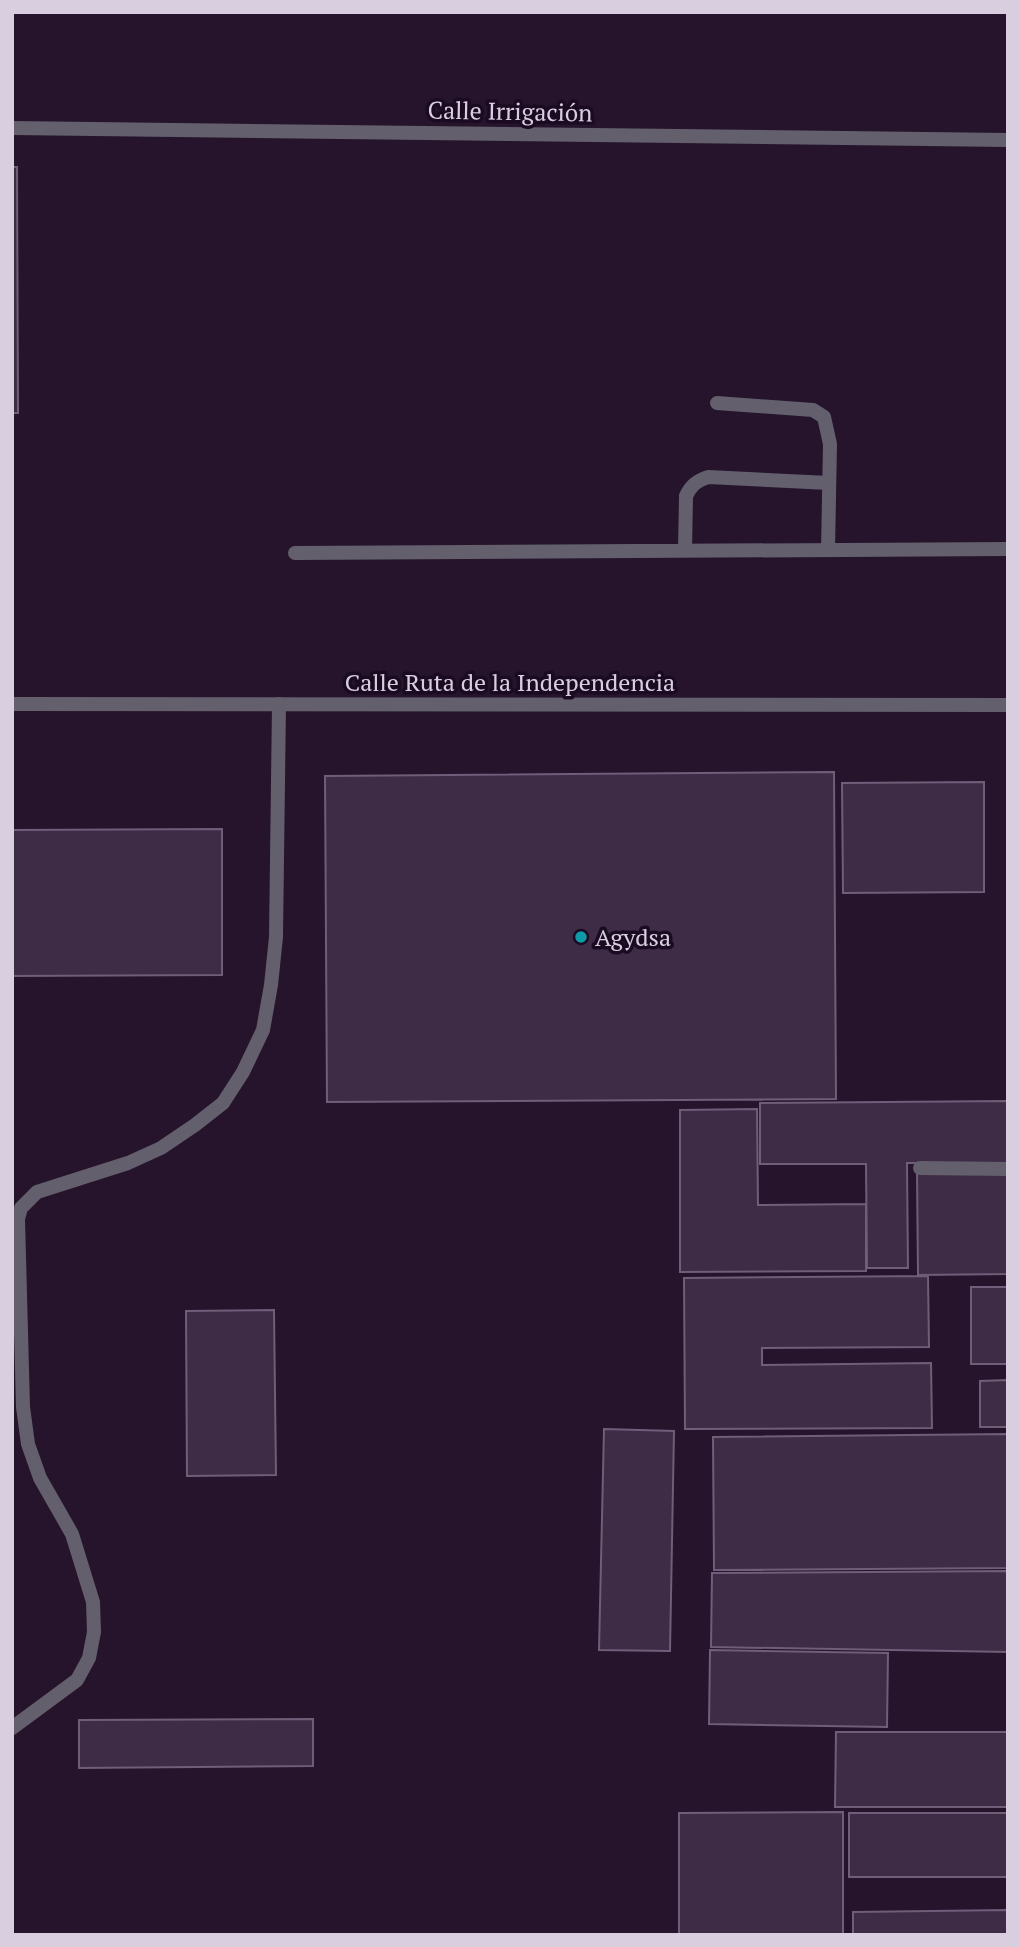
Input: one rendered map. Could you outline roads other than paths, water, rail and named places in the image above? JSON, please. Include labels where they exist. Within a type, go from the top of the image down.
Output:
[{"type":"street","name":"Calle Irrigación","points":[[12,128],[1008,140]]},
{"type":"street","points":[[717,403],[813,410],[824,417],[830,444],[828,550]]},
{"type":"street","points":[[685,550],[687,496],[698,480],[708,477],[829,483]]},
{"type":"street","points":[[295,553],[1008,549]]},
{"type":"street","name":"Calle Ruta de la Independencia","points":[[12,704],[1008,705]]},
{"type":"street","points":[[12,1728],[77,1680],[89,1658],[94,1632],[93,1602],[72,1534],[40,1478],[28,1444],[23,1407],[18,1219],[21,1209],[37,1192],[128,1163],[160,1148],[223,1103],[243,1072],[263,1030],[274,961],[279,704]]},
{"type":"street","points":[[920,1168],[1008,1168]]},
{"type":"place","name":"Agydsa","points":[[581,937]]}]
